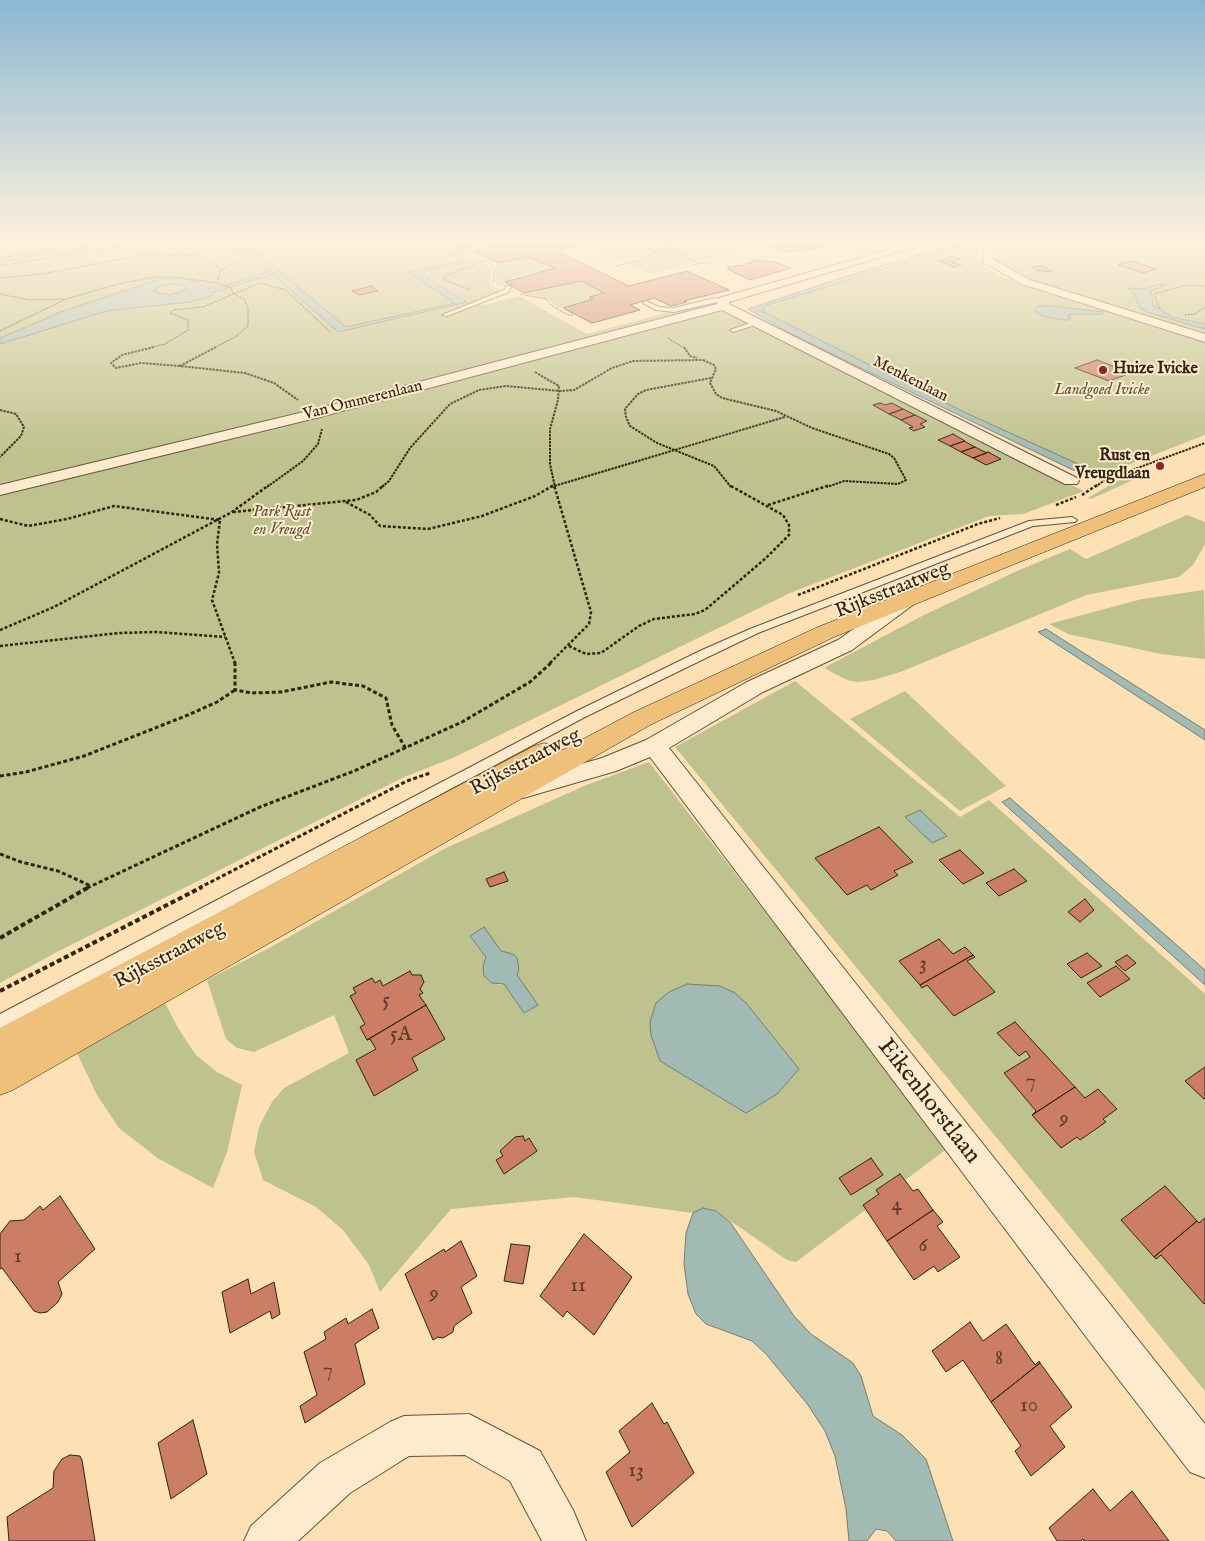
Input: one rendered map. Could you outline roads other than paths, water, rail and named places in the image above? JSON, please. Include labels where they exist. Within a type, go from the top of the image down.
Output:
[{"type":"main road","name":"Rijksstraatweg","points":[[0,1047],[615,714],[712,666],[816,621],[1205,466]]},
{"type":"main road","name":"Rijksstraatweg","points":[[0,1077],[641,720],[717,682],[826,632],[1205,480]]},
{"type":"street","name":"Van Ommerenlaan","points":[[0,490],[315,414],[506,365],[697,311]]},
{"type":"street","name":"Menkenlaan","points":[[736,311],[756,323],[1071,481]]},
{"type":"street","points":[[1118,311],[1205,338]]},
{"type":"street","name":"Rijksstraatweg","points":[[515,791],[608,765],[654,746],[755,687],[845,645],[907,600]]},
{"type":"street","name":"Eikenhorstlaan","points":[[654,746],[1103,1329],[1205,1457]]},
{"type":"street","points":[[266,1541],[335,1478],[404,1436],[468,1434],[525,1466],[558,1525],[564,1541]]},
{"type":"lane","points":[[445,315],[456,311]]},
{"type":"lane","points":[[733,330],[756,323]]},
{"type":"lane","name":"Rijksstraatweg","points":[[0,1022],[581,714],[670,670],[754,631],[1032,523],[1072,520]]},
{"type":"water","points":[[108,311],[0,344],[0,338],[61,312]]},
{"type":"water","points":[[314,311],[327,311],[346,327],[419,311],[429,311],[338,332]]},
{"type":"water","points":[[751,311],[762,311],[964,412],[1102,475],[1087,474],[1073,470],[786,331]]},
{"type":"water","points":[[1035,311],[1103,312],[1102,314],[1072,314],[1067,316],[1071,318],[1068,320],[1063,320],[1042,316]]},
{"type":"water","points":[[1145,311],[1162,311],[1172,317],[1205,324],[1205,329]]},
{"type":"water","points":[[1046,629],[1205,730],[1205,740],[1038,632]]},
{"type":"water","points":[[1010,798],[1205,970],[1205,985],[1002,802]]},
{"type":"water","points":[[920,810],[947,836],[932,843],[905,817]]},
{"type":"water","points":[[484,927],[501,951],[513,954],[517,958],[519,969],[517,975],[538,1005],[524,1013],[504,984],[492,983],[484,976],[483,966],[486,957],[470,936]]},
{"type":"water","points":[[687,984],[720,986],[735,993],[746,1003],[799,1069],[777,1094],[746,1113],[660,1061],[651,1035],[650,1022],[656,1003],[669,992]]},
{"type":"water","points":[[703,1208],[716,1211],[730,1222],[794,1316],[811,1334],[853,1363],[861,1376],[873,1416],[902,1435],[926,1459],[953,1541],[896,1541],[887,1531],[876,1529],[867,1541],[849,1541],[846,1509],[835,1456],[825,1431],[808,1405],[766,1354],[752,1341],[706,1324],[696,1314],[688,1294],[684,1264],[686,1233],[693,1213]]},
{"type":"place","name":"Huize Ivicke","points":[[1103,370]]},
{"type":"place","name":"Rust en Vreugdlaan","points":[[1160,466]]},
{"type":"park label","name":"Landgoed Ivicke","points":[[1102,391]]},
{"type":"park label","name":"Park Rust en Vreugd","points":[[282,522]]}]
